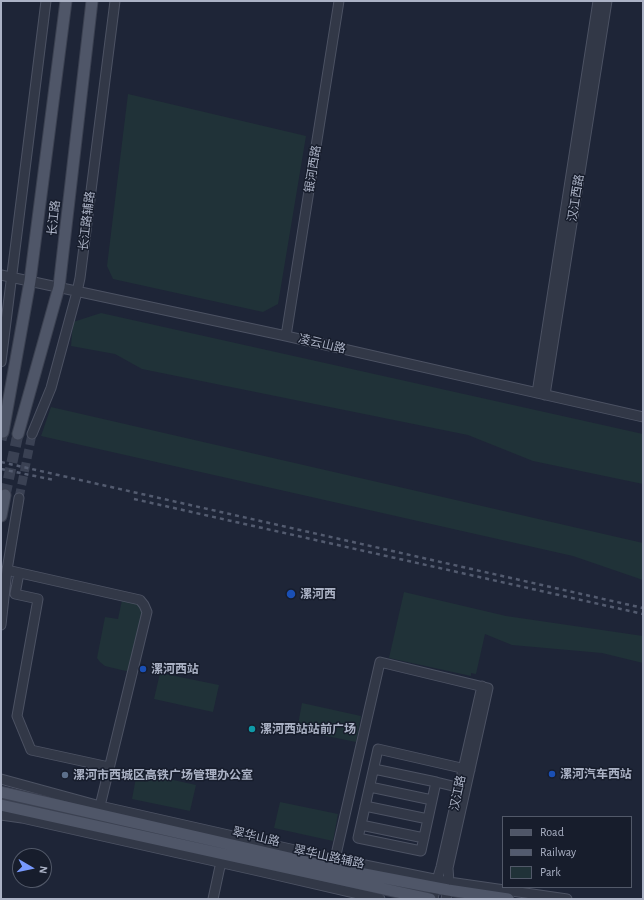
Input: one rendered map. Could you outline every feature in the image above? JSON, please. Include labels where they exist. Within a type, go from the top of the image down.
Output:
[{"type":"main road","name":"长江路","points":[[3,432],[30,281],[66,1]]},
{"type":"main road","name":"长江路","points":[[18,434],[59,288],[92,1]]},
{"type":"main road","points":[[1,516],[5,495]]},
{"type":"main road","name":"翠华山路","points":[[1,792],[333,868],[436,884],[448,891],[508,899]]},
{"type":"main road","name":"翠华山路","points":[[1,805],[222,858],[424,898]]},
{"type":"street","points":[[1,362],[46,1]]},
{"type":"street","name":"长江路辅路","points":[[32,434],[51,388],[80,278],[114,1]]},
{"type":"street","name":"银河西路","points":[[286,336],[339,1]]},
{"type":"street","name":"汉江西路","points":[[541,394],[598,1]]},
{"type":"street","name":"汉江西路","points":[[541,394],[608,1]]},
{"type":"street","name":"凌云山路","points":[[1,275],[286,336],[643,417]]},
{"type":"street","points":[[1,625],[7,570],[19,498]]},
{"type":"street","points":[[7,570],[140,600],[147,612],[100,806]]},
{"type":"street","points":[[19,573],[16,594],[38,600],[17,716],[31,750],[109,767]]},
{"type":"street","name":"汉江路","points":[[335,859],[380,662],[485,687],[462,788],[448,868],[448,891]]},
{"type":"street","points":[[436,782],[421,851],[358,838],[378,749],[466,769]]},
{"type":"street","points":[[374,768],[462,788]]},
{"type":"street","name":"翠华山路辅路","points":[[1,779],[100,806],[335,859],[436,884]]},
{"type":"street","points":[[370,787],[432,800]]},
{"type":"street","name":"汉江路","points":[[424,898],[436,884],[462,788]]},
{"type":"street","points":[[365,806],[428,819]]},
{"type":"street","points":[[1,815],[222,858],[380,899]]},
{"type":"street","points":[[361,825],[424,838]]},
{"type":"street","points":[[213,899],[222,858]]},
{"type":"street","points":[[448,891],[567,899]]},
{"type":"green space","points":[[128,94],[306,136],[278,304],[263,312],[113,279],[107,266]]},
{"type":"green space","points":[[101,313],[643,434],[643,484],[533,461],[468,435],[142,369],[115,354],[71,346],[73,322]]},
{"type":"green space","points":[[51,407],[643,543],[643,580],[573,556],[41,436]]},
{"type":"green space","points":[[404,592],[506,616],[643,636],[643,663],[602,653],[512,645],[485,634],[476,674],[471,673],[471,676],[389,658]]},
{"type":"green space","points":[[122,600],[138,603],[144,611],[130,672],[105,666],[97,658],[105,617],[118,619]]},
{"type":"green space","points":[[160,673],[219,685],[213,712],[154,699]]},
{"type":"green space","points":[[302,703],[361,716],[356,742],[297,730]]},
{"type":"green space","points":[[137,772],[196,785],[190,811],[132,799]]},
{"type":"green space","points":[[280,802],[338,814],[333,841],[274,828]]},
{"type":"tunnel","points":[[1,440],[3,432]]},
{"type":"tunnel","points":[[5,495],[18,434]]},
{"type":"tunnel","points":[[19,498],[32,434]]},
{"type":"railway","points":[[1,462],[643,608]]},
{"type":"railway","points":[[1,469],[54,480]]},
{"type":"railway","points":[[134,499],[643,614]]},
{"type":"place","name":"漯河西","points":[[291,594]]},
{"type":"place","name":"漯河西站","points":[[143,669]]},
{"type":"place","name":"漯河西站站前广场","points":[[252,729]]},
{"type":"place","name":"漯河汽车西站","points":[[552,774]]},
{"type":"place","name":"漯河市西城区高铁广场管理办公室","points":[[65,775]]}]
